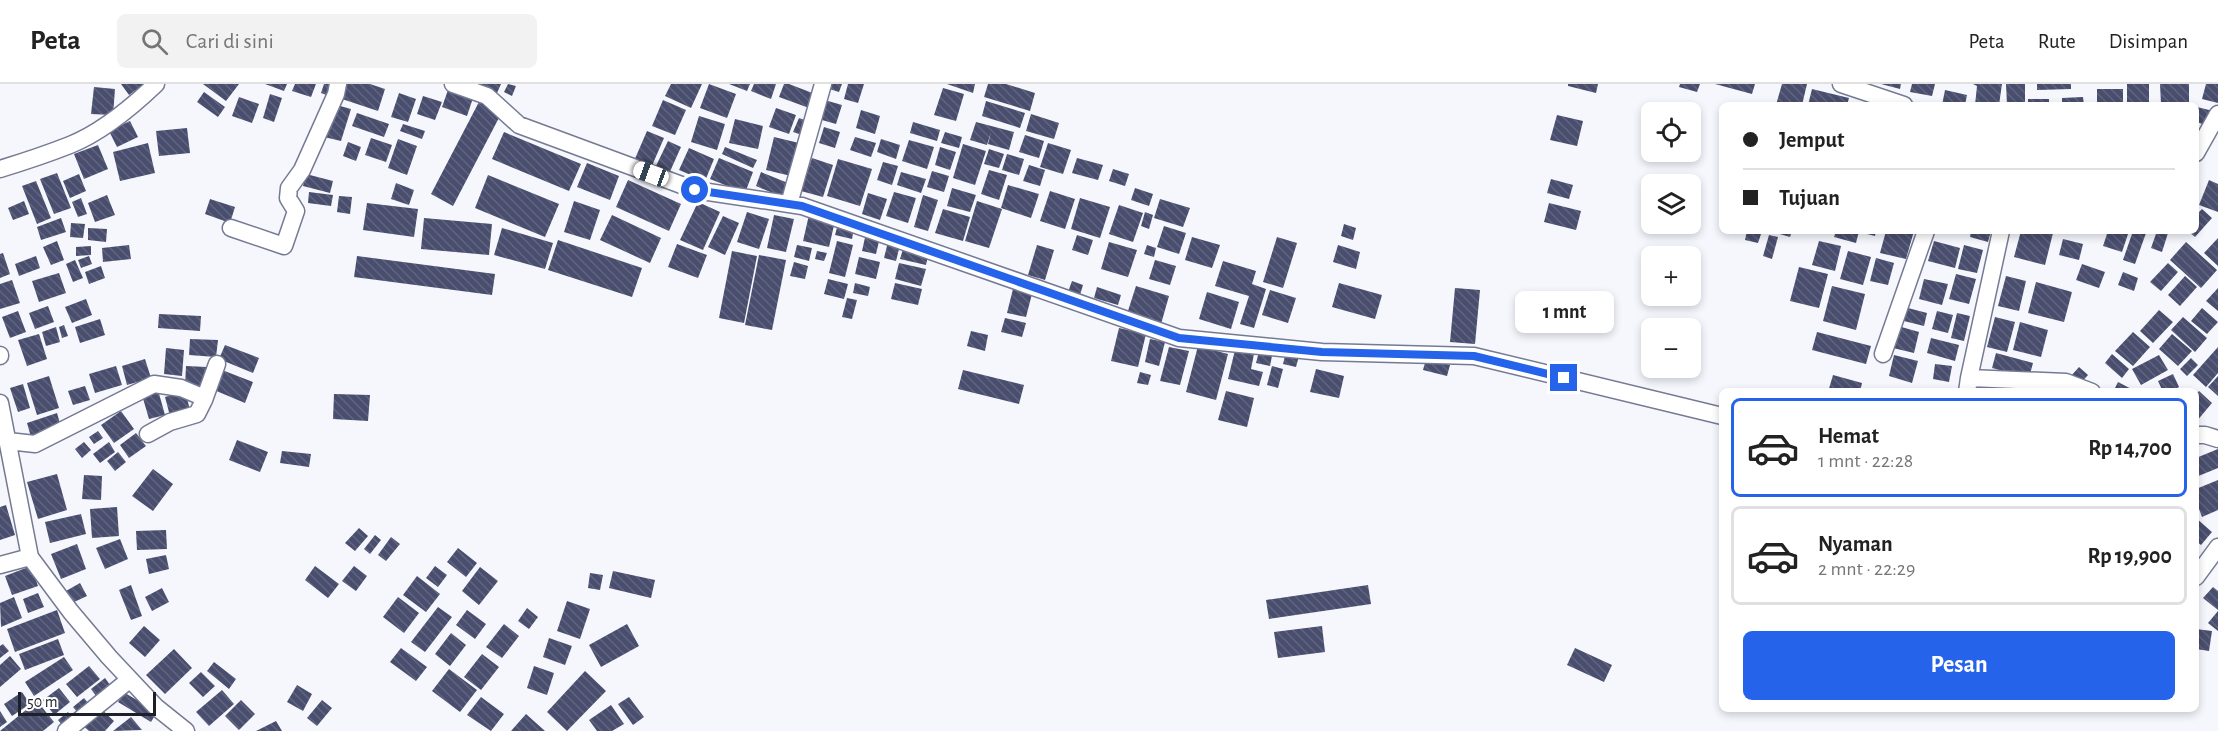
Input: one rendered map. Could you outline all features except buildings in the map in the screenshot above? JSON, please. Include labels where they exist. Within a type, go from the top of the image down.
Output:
[{"type":"street","points":[[0,169],[71,145],[138,102],[156,84]]},
{"type":"street","points":[[231,228],[284,246],[296,211],[288,198],[289,188],[302,170],[336,94],[338,84]]},
{"type":"street","points":[[453,84],[487,96],[519,125],[695,190],[802,206],[1179,338],[1322,352],[1474,356],[1719,416]]},
{"type":"street","points":[[789,204],[823,84]]},
{"type":"street","points":[[1841,84],[1895,102]]},
{"type":"street","points":[[2199,148],[2218,114]]},
{"type":"street","points":[[1883,354],[1925,234]]},
{"type":"street","points":[[2000,234],[1968,385],[2066,382],[2082,388]]},
{"type":"street","points":[[148,434],[170,422],[197,414],[217,364]]},
{"type":"street","points":[[8,441],[35,444],[154,384],[182,388],[204,400]]},
{"type":"street","points":[[0,403],[30,557],[70,612],[129,680],[156,707],[186,731]]},
{"type":"street","points":[[2199,435],[2218,439]]},
{"type":"street","points":[[2199,573],[2218,547]]},
{"type":"street","points":[[0,566],[30,557]]},
{"type":"street","points":[[66,731],[129,680]]},
{"type":"route","points":[[695,190],[802,206],[1179,338],[1322,352],[1474,356],[1564,378]]}]
